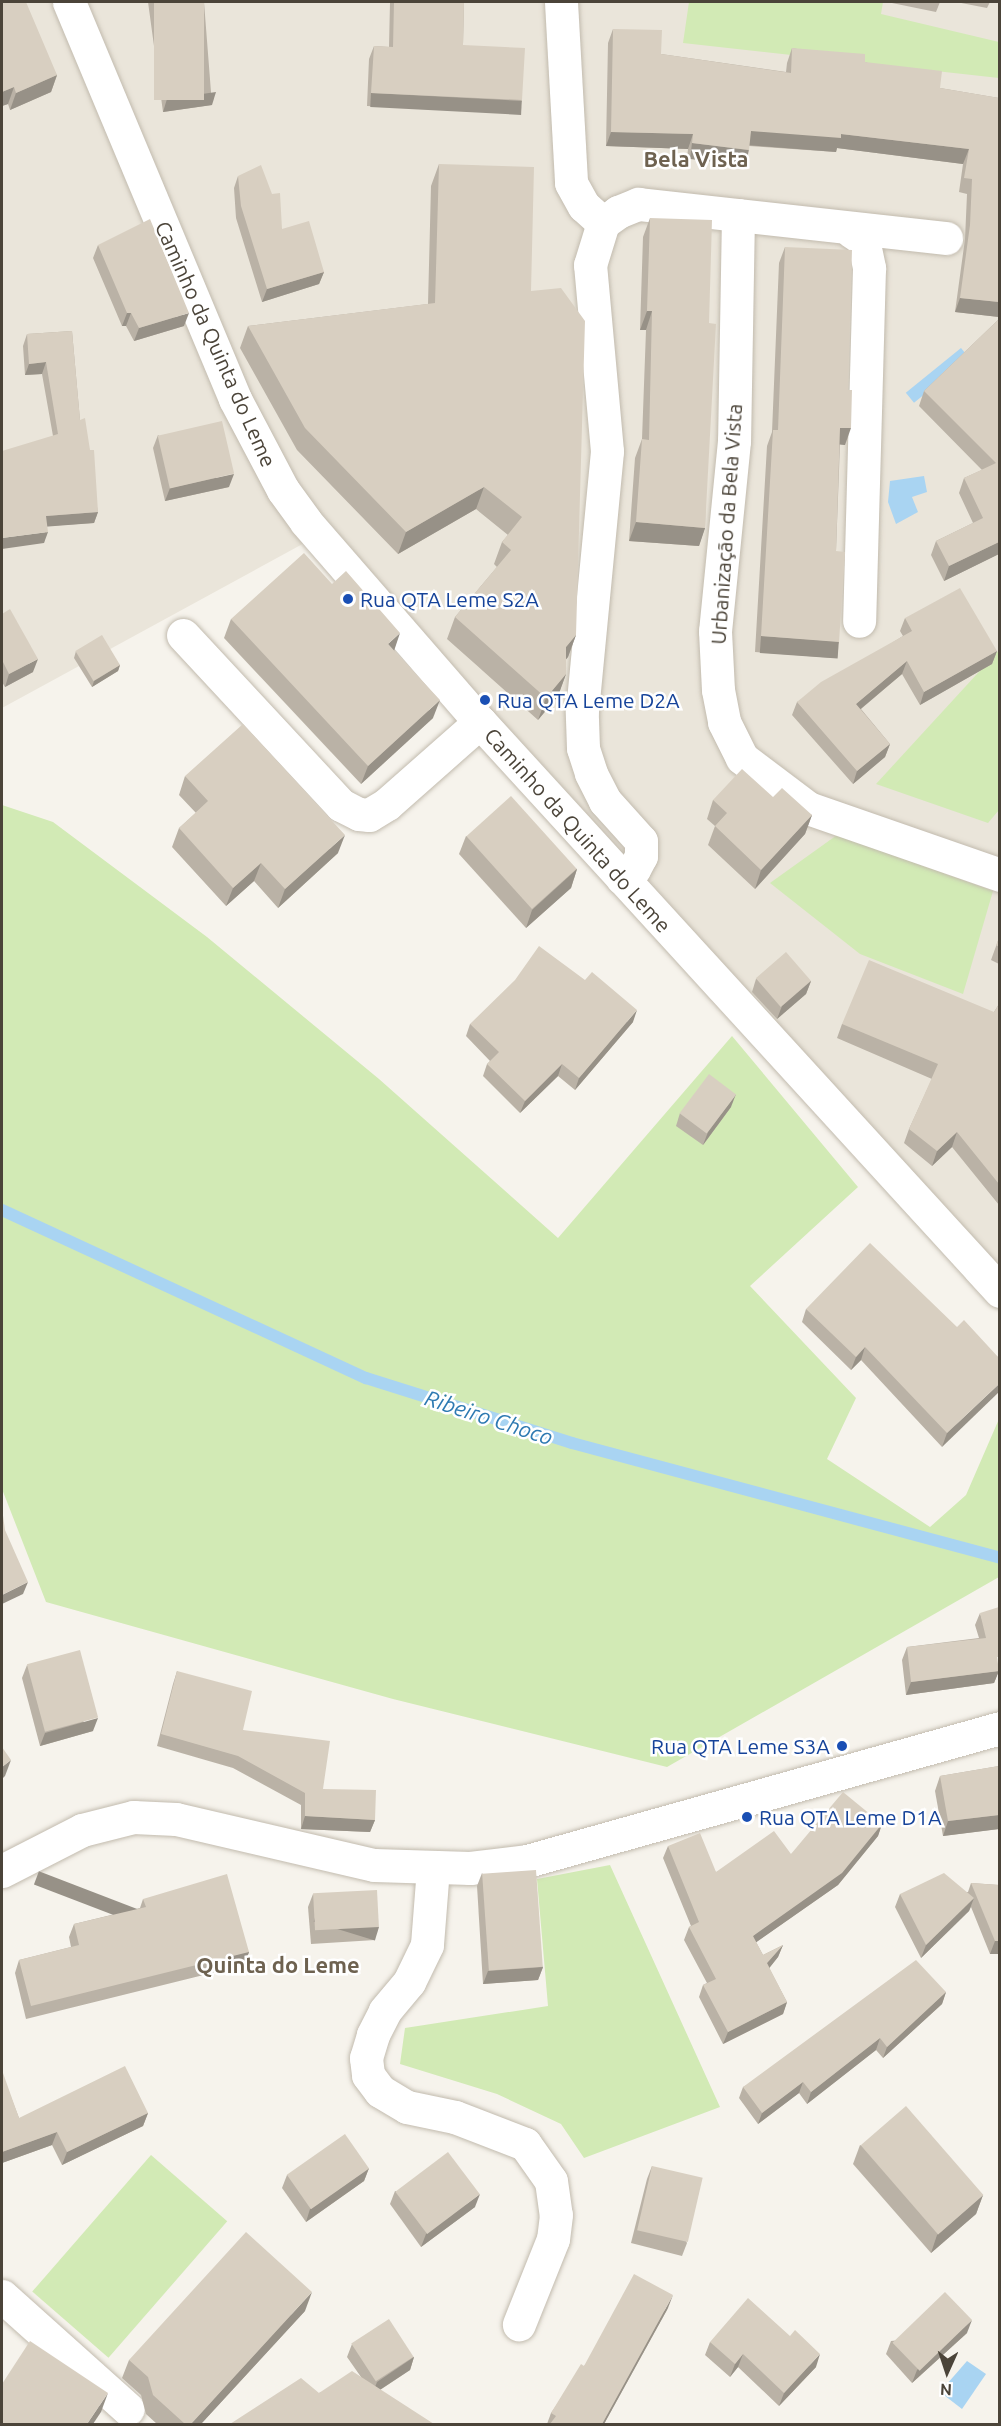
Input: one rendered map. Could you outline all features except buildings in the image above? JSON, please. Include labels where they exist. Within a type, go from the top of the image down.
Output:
[{"type":"street","name":"Caminho da Quinta do Leme","points":[[69,2],[236,399],[283,490],[306,522],[480,722],[999,1291]]},
{"type":"street","points":[[561,2],[571,183],[584,206],[603,223]]},
{"type":"street","points":[[622,878],[634,869],[641,856],[641,841],[605,801],[591,773],[583,748],[582,711],[607,452],[591,265],[603,223],[618,212],[638,204],[835,225],[851,231],[862,239],[870,268],[859,621]]},
{"type":"street","name":"Urbanização da Bela Vista","points":[[738,215],[734,441],[715,631],[724,722],[742,758],[808,808],[999,875]]},
{"type":"street","points":[[851,231],[946,238]]},
{"type":"street","points":[[183,635],[341,805],[359,814],[369,815],[387,804],[480,722]]},
{"type":"street","points":[[2,1871],[82,1830],[119,1819],[144,1817],[176,1819],[374,1865],[433,1868],[527,1861],[999,1728]]},
{"type":"street","points":[[433,1868],[427,1945],[409,1982],[385,2011],[373,2035],[366,2058],[368,2075],[380,2091],[406,2107],[455,2117],[525,2144],[552,2181],[556,2215],[553,2239],[519,2324]]},
{"type":"street","points":[[2,2296],[128,2409]]},
{"type":"shaded area","points":[[2,2],[999,2],[999,1283],[319,535],[2,708]]},
{"type":"green space","points":[[689,2],[883,2],[881,14],[999,42],[999,78],[683,43]]},
{"type":"green space","points":[[999,650],[999,810],[988,823],[876,784]]},
{"type":"green space","points":[[2,805],[53,822],[207,937],[379,1079],[558,1238],[732,1036],[858,1187],[750,1286],[856,1398],[827,1459],[930,1527],[966,1495],[999,1419],[999,1577],[667,1767],[393,1699],[46,1602],[2,1489]]},
{"type":"green space","points":[[837,835],[993,891],[963,994],[860,954],[770,883]]},
{"type":"green space","points":[[610,1865],[720,2107],[584,2158],[561,2124],[497,2094],[400,2064],[405,2028],[548,2006],[537,1879]]},
{"type":"green space","points":[[151,2155],[227,2221],[108,2358],[32,2292]]},
{"type":"water","points":[[961,348],[969,358],[914,403],[906,393]]},
{"type":"water","points":[[924,476],[927,492],[912,497],[918,512],[896,524],[888,502],[890,481]]},
{"type":"water","points":[[967,2361],[986,2374],[962,2409],[940,2392]]},
{"type":"waterway","name":"Ribeiro Choco","points":[[2,1210],[366,1378],[572,1443],[1000,1558]]},
{"type":"place","name":"Rua QTA Leme S2A","points":[[348,599]]},
{"type":"place","name":"Rua QTA Leme D2A","points":[[485,700]]},
{"type":"place","name":"Rua QTA Leme S3A","points":[[842,1746]]},
{"type":"place","name":"Rua QTA Leme D1A","points":[[747,1817]]},
{"type":"district","name":"Bela Vista","points":[[696,159]]},
{"type":"district","name":"Quinta do Leme","points":[[278,1965]]}]
